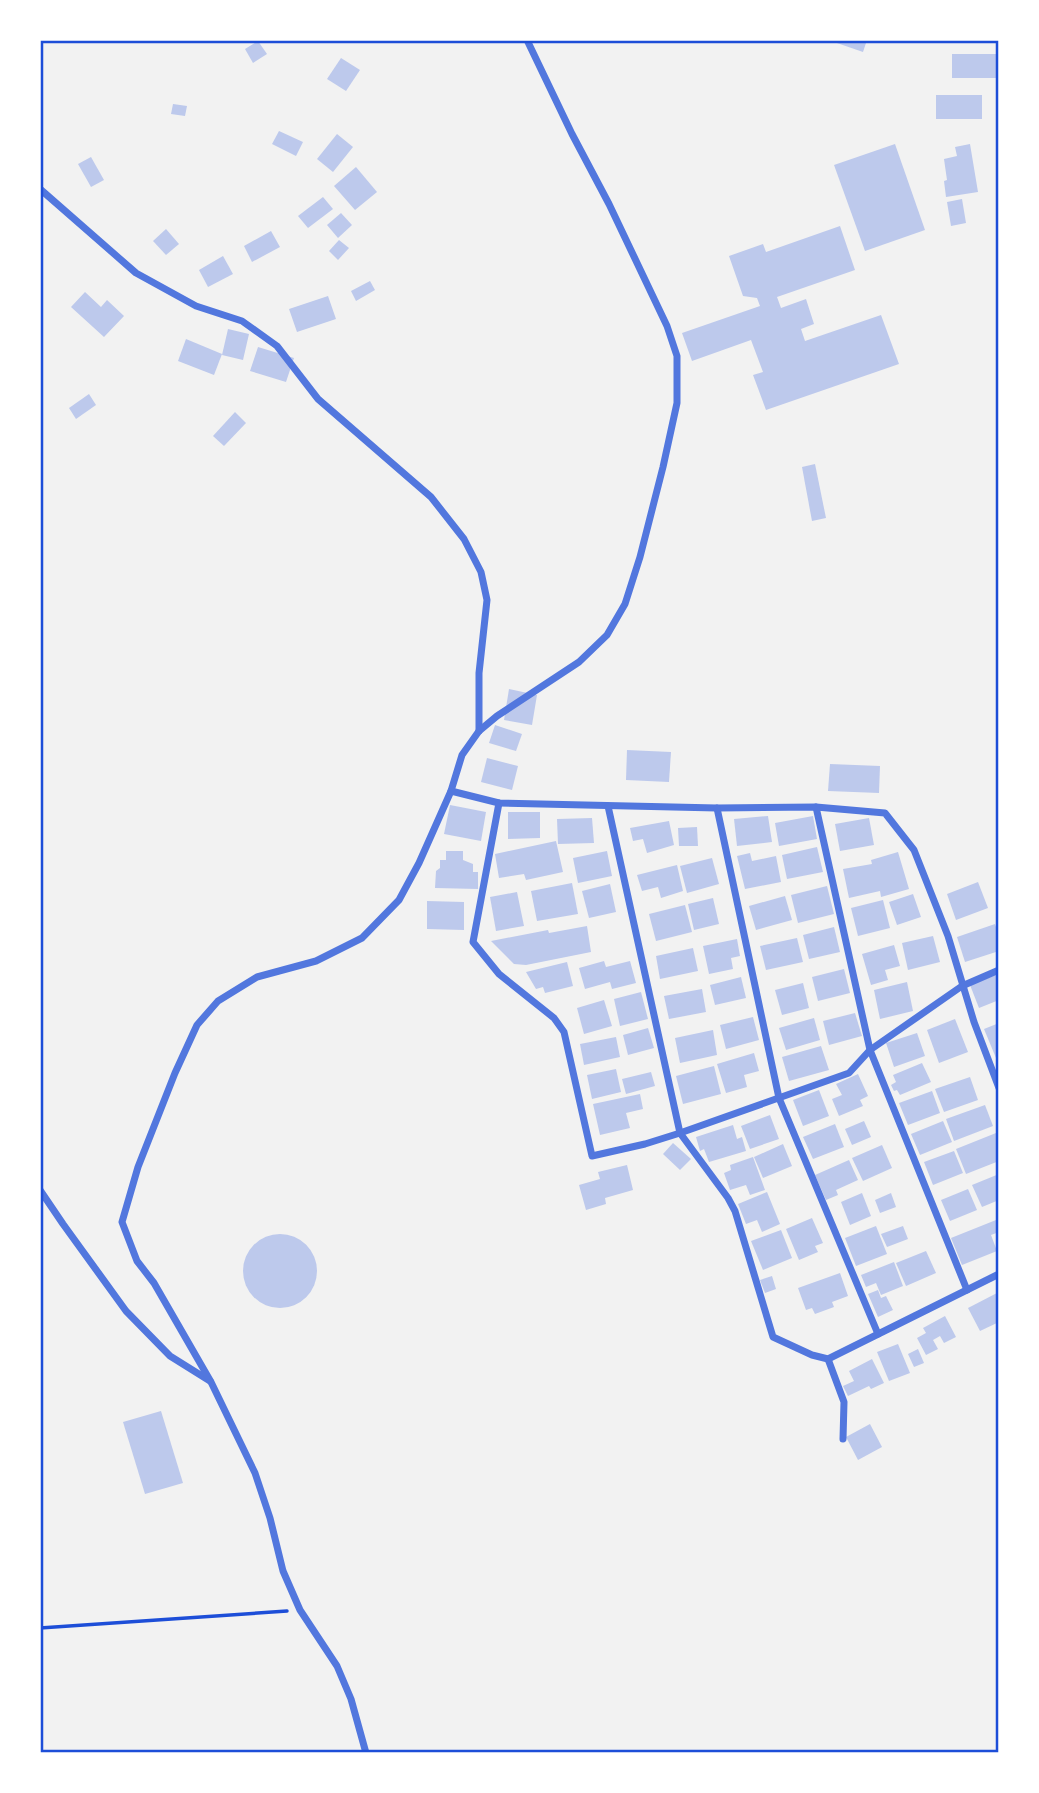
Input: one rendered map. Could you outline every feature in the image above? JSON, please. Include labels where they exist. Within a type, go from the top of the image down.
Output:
[{"type":"street","points":[[366,1753],[351,1699],[337,1666],[300,1610],[284,1571],[255,1473],[211,1382],[154,1283],[137,1261],[122,1223],[138,1167],[197,1025],[218,1001],[257,977],[317,961],[362,938],[399,900],[419,863],[451,791],[462,755],[479,731],[497,716],[579,662],[607,635],[625,604],[640,557],[677,403],[677,356],[667,326],[527,40]]},
{"type":"street","points":[[40,189],[136,273],[196,306],[242,321],[277,346],[318,400],[431,497],[464,539],[481,572],[487,600],[479,673],[479,731]]},
{"type":"street","points":[[451,791],[499,803],[717,808],[817,807],[885,814],[914,850],[948,936],[962,986],[999,1088]]},
{"type":"street","points":[[499,803],[473,942],[499,974],[554,1018],[564,1032],[592,1156],[680,1133],[849,1073],[870,1050],[962,986],[999,970]]},
{"type":"street","points":[[608,806],[680,1133],[735,1211],[773,1337],[811,1355],[828,1359],[999,1274]]},
{"type":"street","points":[[817,807],[870,1050],[967,1290]]},
{"type":"street","points":[[717,808],[779,1098],[877,1334]]},
{"type":"street","points":[[40,1190],[126,1311],[170,1356],[211,1382]]},
{"type":"street","points":[[828,1359],[844,1402],[843,1439]]},
{"type":"path","points":[[40,1628],[300,1610]]},
{"type":"building","points":[[834,40],[867,40],[863,52]]},
{"type":"building","points":[[258,41],[267,54],[253,63],[245,49]]},
{"type":"building","points":[[952,54],[999,54],[999,78],[952,78]]},
{"type":"building","points":[[341,58],[360,70],[346,91],[327,79]]},
{"type":"building","points":[[936,95],[982,95],[982,119],[936,119]]},
{"type":"building","points":[[173,104],[187,106],[185,116],[171,114]]},
{"type":"building","points":[[279,131],[303,142],[296,156],[272,144]]},
{"type":"building","points":[[337,134],[353,147],[333,172],[317,159]]},
{"type":"building","points":[[895,144],[925,230],[865,251],[834,165]]},
{"type":"building","points":[[970,144],[978,192],[946,197],[944,159],[957,156],[955,147]]},
{"type":"building","points":[[91,157],[104,180],[91,187],[78,164]]},
{"type":"building","points":[[356,167],[377,192],[355,210],[334,186]]},
{"type":"building","points":[[323,197],[333,209],[308,228],[298,216]]},
{"type":"building","points":[[962,199],[966,223],[951,226],[947,202]]},
{"type":"building","points":[[341,213],[352,225],[338,238],[327,225]]},
{"type":"building","points":[[840,226],[855,270],[777,297],[781,308],[806,299],[814,324],[801,329],[805,341],[881,315],[899,364],[766,410],[753,375],[763,372],[751,340],[692,361],[682,333],[760,306],[757,298],[743,296],[729,256],[763,244],[766,252]]},
{"type":"building","points":[[166,229],[179,244],[166,255],[153,241]]},
{"type":"building","points":[[271,231],[280,247],[252,262],[244,246]]},
{"type":"building","points":[[339,240],[349,248],[338,260],[329,251]]},
{"type":"building","points":[[223,256],[233,274],[208,287],[199,270]]},
{"type":"building","points":[[370,281],[375,290],[356,301],[351,291]]},
{"type":"building","points":[[85,292],[101,307],[107,300],[124,316],[104,337],[71,307]]},
{"type":"building","points":[[328,296],[336,319],[297,332],[289,309]]},
{"type":"building","points":[[228,329],[249,334],[243,360],[222,355]]},
{"type":"building","points":[[186,339],[222,354],[214,375],[178,361]]},
{"type":"building","points":[[258,347],[294,358],[286,382],[250,371]]},
{"type":"building","points":[[89,394],[96,405],[76,419],[69,408]]},
{"type":"building","points":[[235,412],[246,423],[224,446],[213,436]]},
{"type":"building","points":[[815,464],[826,518],[812,521],[802,467]]},
{"type":"building","points":[[509,689],[537,695],[532,725],[504,720]]},
{"type":"building","points":[[495,725],[522,734],[516,751],[489,743]]},
{"type":"building","points":[[627,750],[671,752],[669,782],[626,780]]},
{"type":"building","points":[[487,758],[518,766],[512,790],[481,782]]},
{"type":"building","points":[[830,764],[880,766],[879,793],[828,791]]},
{"type":"building","points":[[450,805],[486,812],[481,841],[444,834]]},
{"type":"building","points":[[508,812],[540,812],[540,838],[508,839]]},
{"type":"building","points":[[768,816],[772,842],[737,846],[734,819]]},
{"type":"building","points":[[813,816],[817,839],[779,846],[775,823]]},
{"type":"building","points":[[592,818],[594,843],[558,844],[557,819]]},
{"type":"building","points":[[869,818],[874,845],[840,851],[835,824]]},
{"type":"building","points":[[669,821],[674,845],[647,853],[643,839],[633,841],[630,828]]},
{"type":"building","points":[[697,827],[698,846],[679,846],[678,828]]},
{"type":"building","points":[[556,841],[563,872],[526,880],[524,874],[499,878],[495,854]]},
{"type":"building","points":[[817,847],[823,872],[787,879],[782,855]]},
{"type":"building","points":[[446,851],[463,851],[463,860],[473,864],[473,872],[478,872],[478,889],[435,888],[436,871],[440,868],[440,860],[446,860]]},
{"type":"building","points":[[607,851],[612,876],[578,883],[573,858]]},
{"type":"building","points":[[898,852],[909,889],[881,897],[880,891],[849,898],[843,869],[872,864],[871,860]]},
{"type":"building","points":[[750,853],[752,861],[776,856],[781,882],[745,889],[737,856]]},
{"type":"building","points":[[712,858],[719,884],[687,893],[680,866]]},
{"type":"building","points":[[677,865],[683,891],[661,898],[658,887],[642,891],[637,875]]},
{"type":"building","points":[[978,882],[988,908],[956,920],[947,894]]},
{"type":"building","points":[[572,883],[578,914],[537,921],[531,891]]},
{"type":"building","points":[[610,884],[616,912],[589,918],[582,891]]},
{"type":"building","points":[[827,886],[834,914],[798,923],[791,895]]},
{"type":"building","points":[[517,892],[524,926],[496,931],[490,897]]},
{"type":"building","points":[[913,894],[921,917],[897,925],[889,902]]},
{"type":"building","points":[[785,896],[792,920],[756,930],[749,906]]},
{"type":"building","points":[[713,898],[719,924],[694,930],[688,904]]},
{"type":"building","points":[[883,900],[890,928],[858,936],[851,908]]},
{"type":"building","points":[[427,901],[464,902],[464,930],[427,929]]},
{"type":"building","points":[[685,905],[692,932],[656,941],[649,914]]},
{"type":"building","points":[[995,924],[999,936],[999,951],[965,962],[957,937]]},
{"type":"building","points":[[587,926],[591,952],[526,965],[514,964],[491,941],[548,930],[549,933]]},
{"type":"building","points":[[834,927],[840,952],[809,959],[803,935]]},
{"type":"building","points":[[933,936],[940,962],[908,970],[902,943]]},
{"type":"building","points":[[797,938],[803,962],[766,970],[760,946]]},
{"type":"building","points":[[737,939],[740,956],[731,958],[733,969],[709,974],[703,946]]},
{"type":"building","points":[[894,945],[900,966],[885,970],[888,980],[871,985],[862,954]]},
{"type":"building","points":[[693,948],[698,971],[660,979],[656,956]]},
{"type":"building","points":[[604,961],[606,967],[630,961],[636,983],[612,989],[610,982],[585,989],[579,968]]},
{"type":"building","points":[[567,962],[573,986],[545,993],[543,987],[536,989],[526,972]]},
{"type":"building","points":[[844,969],[850,993],[818,1001],[812,977]]},
{"type":"building","points":[[999,974],[999,1000],[979,1008],[970,985]]},
{"type":"building","points":[[741,977],[746,998],[715,1005],[710,985]]},
{"type":"building","points":[[907,982],[913,1011],[880,1019],[874,990]]},
{"type":"building","points":[[803,983],[809,1008],[782,1015],[775,990]]},
{"type":"building","points":[[702,989],[706,1012],[669,1019],[664,996]]},
{"type":"building","points":[[641,992],[648,1019],[620,1026],[614,999]]},
{"type":"building","points":[[604,1000],[612,1026],[584,1034],[577,1008]]},
{"type":"building","points":[[855,1013],[862,1036],[829,1045],[823,1021]]},
{"type":"building","points":[[753,1017],[759,1040],[726,1049],[720,1025]]},
{"type":"building","points":[[814,1018],[820,1040],[786,1050],[779,1028]]},
{"type":"building","points":[[955,1019],[968,1052],[939,1063],[927,1030]]},
{"type":"building","points":[[999,1023],[999,1057],[996,1058],[984,1029]]},
{"type":"building","points":[[648,1028],[654,1048],[628,1055],[623,1035]]},
{"type":"building","points":[[713,1030],[717,1055],[680,1063],[675,1038]]},
{"type":"building","points":[[917,1033],[925,1056],[894,1067],[886,1043]]},
{"type":"building","points":[[616,1037],[620,1057],[584,1065],[580,1044]]},
{"type":"building","points":[[821,1046],[829,1070],[789,1081],[782,1057]]},
{"type":"building","points":[[754,1053],[759,1071],[744,1075],[747,1087],[726,1093],[717,1064]]},
{"type":"building","points":[[922,1063],[931,1082],[900,1095],[897,1090],[894,1091],[891,1085],[896,1082],[893,1075]]},
{"type":"building","points":[[714,1066],[721,1094],[683,1104],[676,1076]]},
{"type":"building","points":[[616,1069],[621,1092],[592,1099],[587,1075]]},
{"type":"building","points":[[651,1072],[655,1086],[626,1094],[622,1079]]},
{"type":"building","points":[[858,1074],[868,1096],[860,1100],[863,1106],[839,1116],[832,1099],[842,1095],[836,1084]]},
{"type":"building","points":[[970,1077],[978,1100],[944,1112],[935,1089]]},
{"type":"building","points":[[819,1090],[829,1116],[803,1126],[793,1100]]},
{"type":"building","points":[[932,1091],[940,1113],[908,1125],[899,1103]]},
{"type":"building","points":[[640,1094],[643,1109],[626,1113],[630,1128],[600,1135],[593,1104]]},
{"type":"building","points":[[985,1105],[993,1126],[954,1141],[946,1119]]},
{"type":"building","points":[[770,1115],[779,1139],[750,1149],[741,1126]]},
{"type":"building","points":[[864,1121],[871,1137],[852,1145],[845,1129]]},
{"type":"building","points":[[943,1121],[952,1142],[920,1155],[911,1134]]},
{"type":"building","points":[[835,1124],[844,1147],[813,1159],[803,1137]]},
{"type":"building","points":[[733,1125],[737,1139],[742,1137],[746,1151],[709,1162],[704,1149],[700,1151],[696,1137]]},
{"type":"building","points":[[996,1133],[999,1140],[999,1161],[966,1174],[956,1149]]},
{"type":"building","points":[[673,1143],[691,1159],[680,1170],[663,1154]]},
{"type":"building","points":[[783,1144],[792,1166],[763,1178],[754,1157]]},
{"type":"building","points":[[882,1145],[892,1168],[863,1181],[852,1158]]},
{"type":"building","points":[[954,1151],[963,1173],[933,1185],[924,1162]]},
{"type":"building","points":[[753,1157],[765,1190],[750,1195],[746,1185],[730,1190],[724,1173],[731,1170],[730,1165]]},
{"type":"building","points":[[849,1160],[858,1180],[836,1190],[838,1195],[826,1200],[815,1175]]},
{"type":"building","points":[[627,1165],[633,1190],[605,1198],[606,1204],[586,1210],[579,1185],[600,1179],[598,1172]]},
{"type":"building","points":[[999,1174],[999,1200],[982,1207],[972,1185]]},
{"type":"building","points":[[968,1189],[977,1210],[950,1221],[941,1200]]},
{"type":"building","points":[[767,1192],[780,1224],[762,1232],[757,1220],[746,1224],[738,1204]]},
{"type":"building","points":[[862,1193],[871,1216],[850,1225],[841,1202]]},
{"type":"building","points":[[891,1193],[896,1207],[880,1213],[875,1200]]},
{"type":"building","points":[[812,1218],[823,1243],[815,1246],[818,1252],[799,1260],[786,1229]]},
{"type":"building","points":[[996,1220],[999,1232],[991,1235],[997,1251],[962,1265],[951,1238]]},
{"type":"building","points":[[876,1226],[887,1254],[856,1266],[845,1238]]},
{"type":"building","points":[[903,1226],[908,1239],[887,1247],[881,1234]]},
{"type":"building","points":[[781,1230],[792,1258],[763,1270],[751,1241]]},
{"type":"building","points":[[280,1234],[301,1240],[311,1250],[317,1271],[311,1292],[301,1302],[280,1308],[259,1302],[249,1292],[243,1271],[249,1250],[259,1240]]},
{"type":"building","points":[[926,1251],[936,1273],[906,1286],[896,1263]]},
{"type":"building","points":[[894,1262],[903,1286],[881,1295],[876,1283],[866,1287],[861,1275]]},
{"type":"building","points":[[840,1273],[848,1296],[832,1302],[834,1307],[815,1314],[812,1308],[806,1310],[798,1288]]},
{"type":"building","points":[[772,1276],[776,1289],[765,1293],[760,1280]]},
{"type":"building","points":[[878,1290],[881,1298],[886,1296],[893,1310],[878,1317],[868,1294]]},
{"type":"building","points":[[997,1293],[999,1322],[980,1331],[968,1308]]},
{"type":"building","points":[[945,1316],[956,1337],[944,1343],[940,1336],[933,1340],[938,1349],[926,1355],[917,1338],[926,1333],[923,1328]]},
{"type":"building","points":[[898,1344],[910,1373],[889,1381],[877,1352]]},
{"type":"building","points":[[918,1349],[924,1363],[914,1367],[908,1354]]},
{"type":"building","points":[[872,1359],[884,1383],[871,1389],[869,1386],[848,1396],[843,1386],[854,1381],[849,1371]]},
{"type":"building","points":[[161,1411],[183,1483],[145,1494],[123,1422]]},
{"type":"building","points":[[870,1424],[882,1447],[858,1460],[846,1437]]}]
